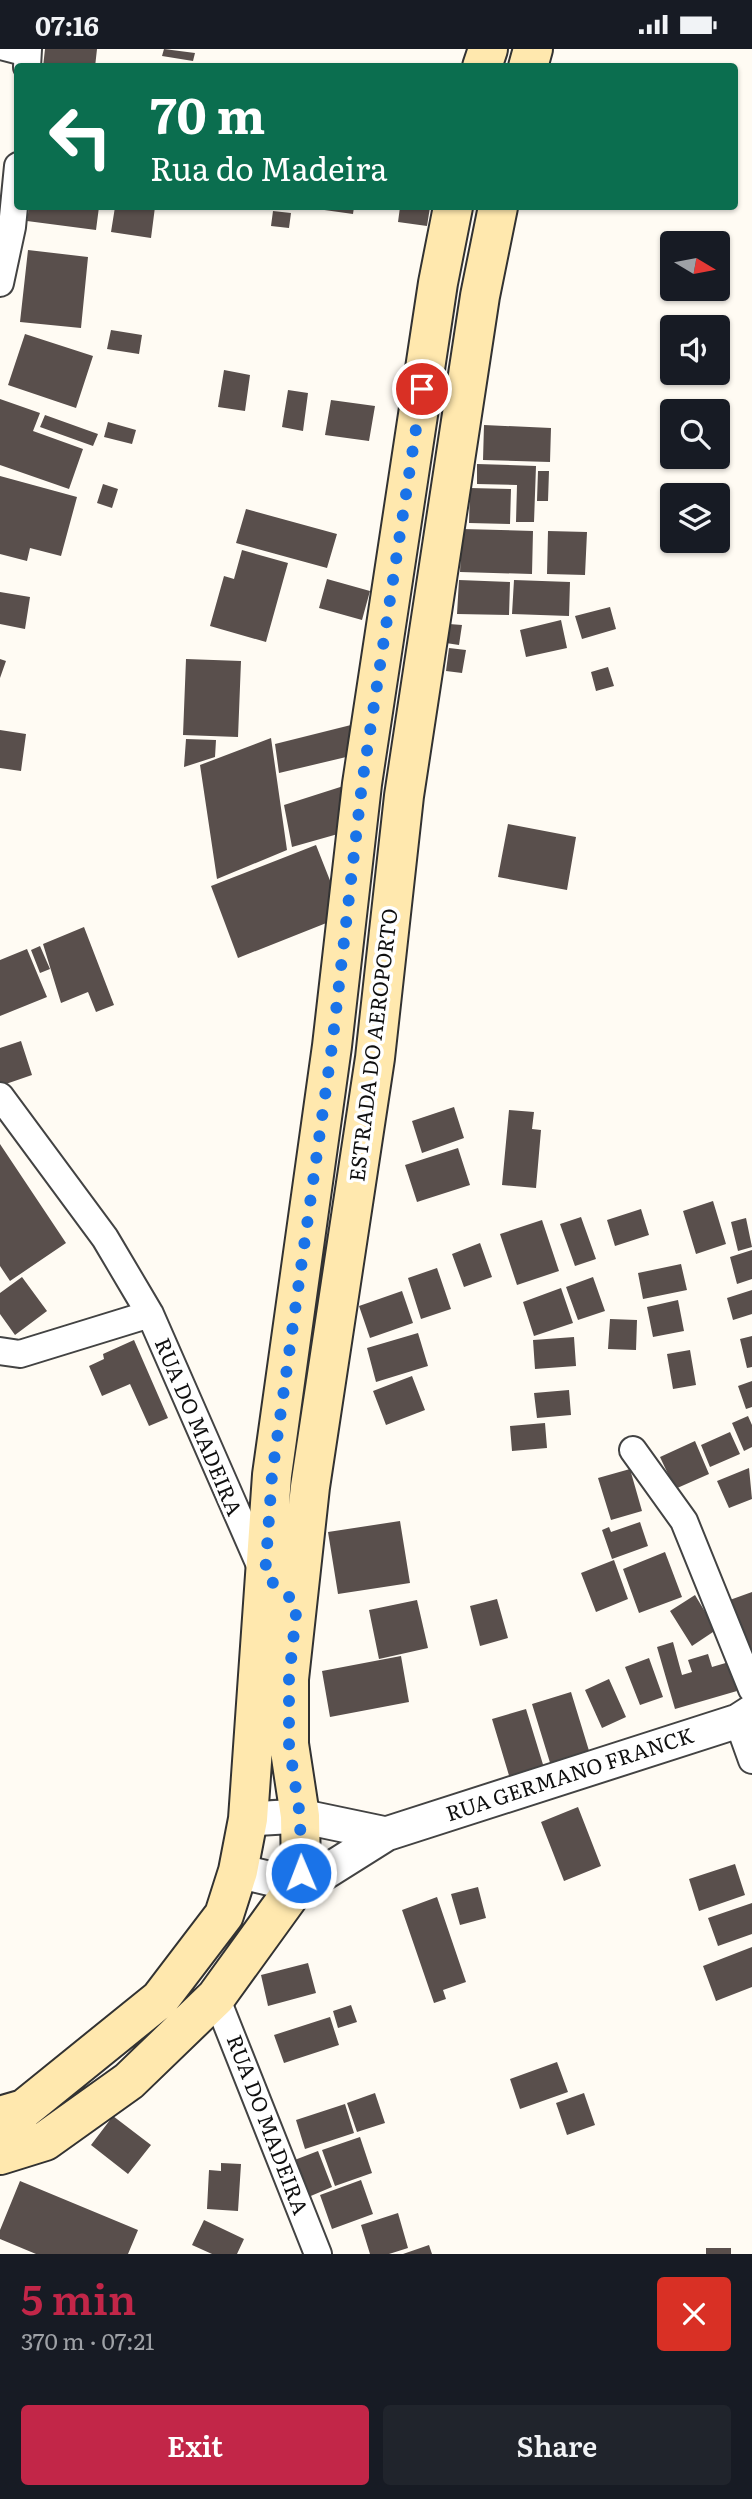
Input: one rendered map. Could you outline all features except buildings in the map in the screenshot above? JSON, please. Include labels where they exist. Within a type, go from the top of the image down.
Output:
[{"type":"main road","name":"ESTRADA DO AEROPORTO","points":[[297,1885],[301,1873],[300,1816],[289,1744],[274,1675],[265,1576],[272,1475],[332,1046],[362,784],[438,283],[452,210]]},
{"type":"main road","name":"ESTRADA DO AEROPORTO","points":[[248,1819],[274,1675],[297,1604],[312,1473],[374,1058],[404,796],[480,296],[497,210]]},
{"type":"main road","points":[[0,2116],[24,2109],[160,1999],[224,1915],[238,1871],[248,1819]]},
{"type":"main road","name":"RUA GERMANO FRANCK","points":[[0,2155],[45,2141],[129,2081],[216,1997],[297,1885]]},
{"type":"street","points":[[0,283],[14,207]]},
{"type":"street","name":"RUA DO MADEIRA","points":[[0,1096],[105,1238],[150,1314],[265,1576],[297,1604]]},
{"type":"street","name":"RUA DO MADEIRA","points":[[0,1351],[20,1354],[150,1314]]},
{"type":"street","points":[[633,1450],[684,1521],[752,1689]]},
{"type":"street","points":[[745,1717],[752,1760]]},
{"type":"street","name":"RUA GERMANO FRANCK","points":[[297,1885],[316,1878],[386,1834],[745,1717]]},
{"type":"street","name":"RUA GERMANO FRANCK","points":[[248,1819],[300,1816],[386,1834]]},
{"type":"street","points":[[238,1871],[297,1885]]},
{"type":"street","name":"RUA DO MADEIRA","points":[[216,1997],[318,2254]]},
{"type":"lane","points":[[0,53],[27,58]]},
{"type":"route","points":[[301,1873],[300,1816],[289,1744],[289,1679],[297,1604],[265,1576],[272,1475],[332,1046],[362,784],[422,389]]}]
